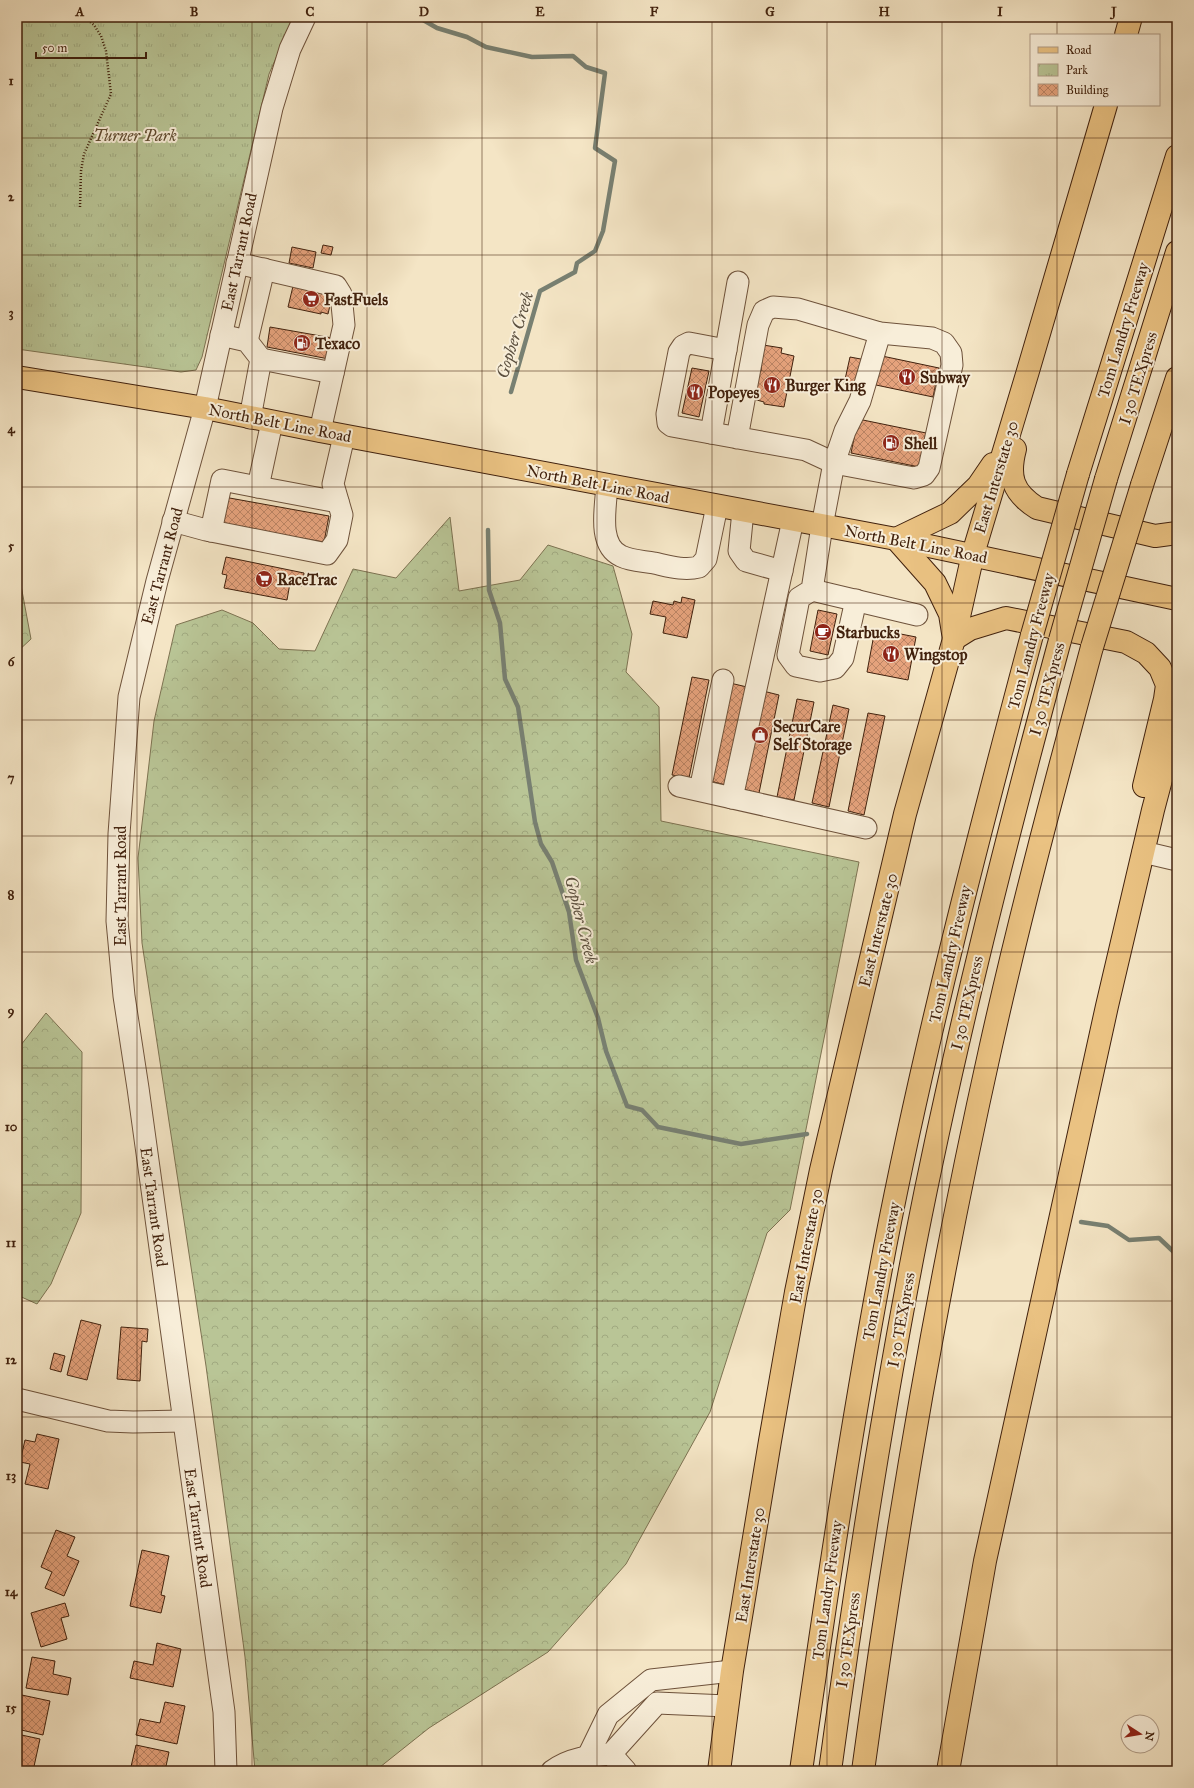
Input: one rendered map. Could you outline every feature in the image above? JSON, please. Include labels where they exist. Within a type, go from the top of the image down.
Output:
[{"type":"main road","points":[[1126,34],[1131,17]]},
{"type":"main road","name":"East Interstate 30","points":[[719,1771],[732,1672],[791,1323],[821,1170],[905,814],[954,639],[973,554],[1106,106]]},
{"type":"main road","name":"Tom Landry Freeway","points":[[801,1771],[847,1458],[898,1186],[957,924],[1032,635],[1078,474],[1177,156]]},
{"type":"main road","name":"I 30 TEXpress","points":[[830,1771],[869,1501],[916,1242],[961,1027],[986,923],[1060,640],[1106,479],[1177,252]]},
{"type":"main road","points":[[1028,371],[1028,396],[1011,464],[1011,476],[1016,488],[1028,503],[1037,508],[1155,536],[1177,534]]},
{"type":"main road","name":"North Belt Line Road","points":[[17,377],[205,408],[344,436],[822,526],[896,538],[1177,599]]},
{"type":"main road","points":[[863,1771],[889,1588],[909,1464],[941,1286],[964,1170],[1016,940],[1042,834],[1092,647],[1177,378]]},
{"type":"main road","points":[[1005,446],[978,486],[950,513],[896,538],[934,583],[950,614],[954,639],[970,629],[1006,618],[1126,642],[1146,653],[1160,668],[1167,685],[1166,699],[1144,789],[1153,810]]},
{"type":"main road","points":[[948,1771],[985,1561],[1107,1006],[1153,810],[1177,719]]},
{"type":"street","name":"East Tarrant Road","points":[[226,1771],[224,1712],[124,996],[117,921],[119,834],[129,696],[205,408],[236,262],[272,108],[290,50],[305,17]]},
{"type":"street","points":[[236,262],[336,286],[341,294],[344,325],[320,431]]},
{"type":"street","points":[[248,341],[264,269]]},
{"type":"street","points":[[711,433],[738,282]]},
{"type":"street","points":[[726,350],[689,343],[679,352],[667,414],[668,423],[672,426],[737,438],[806,450],[834,463],[914,478],[924,476],[929,468],[952,365],[951,353],[944,343],[932,338],[880,333],[798,309],[773,307],[764,311],[758,325],[737,438]]},
{"type":"street","points":[[856,600],[843,658],[835,668],[820,671],[796,666],[788,655],[806,594],[822,526],[834,463],[845,431],[860,401],[880,333]]},
{"type":"street","points":[[221,334],[248,341],[260,360],[250,418]]},
{"type":"street","points":[[260,360],[333,373]]},
{"type":"street","points":[[258,487],[272,422]]},
{"type":"street","points":[[174,522],[211,531],[327,554],[337,540],[342,515],[333,484],[344,436]]},
{"type":"street","points":[[211,531],[222,480],[338,502]]},
{"type":"street","points":[[608,485],[605,525],[608,542],[612,550],[620,556],[629,559],[684,568],[699,567],[706,559],[717,506]]},
{"type":"street","points":[[743,511],[739,551],[746,560],[782,572]]},
{"type":"street","points":[[732,798],[793,520]]},
{"type":"street","points":[[806,594],[856,600],[917,614]]},
{"type":"street","points":[[700,790],[723,680]]},
{"type":"street","points":[[679,786],[866,828]]},
{"type":"street","points":[[1143,852],[1177,860]]},
{"type":"street","points":[[17,1399],[108,1421],[183,1421]]},
{"type":"street","points":[[586,1763],[608,1716],[651,1680],[732,1672]]},
{"type":"street","points":[[552,1771],[561,1765],[586,1763],[611,1754],[657,1703],[727,1706]]},
{"type":"street","points":[[611,1754],[626,1771]]},
{"type":"path","points":[[80,207],[80,170],[84,154],[111,94],[106,50],[101,36],[94,25],[84,17]]},
{"type":"green space","name":"Turner Park","points":[[17,17],[294,17],[269,74],[202,357],[196,370],[181,372],[17,349]]},
{"type":"green space","points":[[450,517],[459,591],[520,580],[548,545],[613,566],[632,634],[626,672],[659,707],[661,821],[859,862],[790,1210],[767,1233],[710,1412],[626,1564],[548,1652],[429,1728],[375,1771],[255,1771],[245,1657],[206,1366],[142,943],[138,858],[154,721],[176,625],[222,610],[253,623],[279,649],[315,651],[353,569],[396,578]]},
{"type":"green space","points":[[17,564],[31,639],[17,652]]},
{"type":"green space","points":[[46,1013],[82,1052],[81,1213],[51,1284],[37,1304],[17,1295],[17,1050]]},
{"type":"building","points":[[323,245],[333,247],[331,255],[321,253]]},
{"type":"building","points":[[292,247],[316,252],[313,268],[289,263]]},
{"type":"building","name":"FastFuels","points":[[294,282],[333,292],[328,314],[321,312],[321,314],[288,307]]},
{"type":"building","name":"Texaco","points":[[270,327],[338,339],[334,360],[267,347]]},
{"type":"building","name":"Burger King","points":[[763,345],[782,348],[781,353],[794,356],[784,407],[764,404],[764,402],[753,399],[759,371],[761,371]]},
{"type":"building","name":"Subway","points":[[882,356],[939,368],[933,397],[876,385]]},
{"type":"building","points":[[850,357],[866,360],[860,387],[844,384]]},
{"type":"building","name":"Popeyes","points":[[692,368],[709,371],[699,417],[682,413]]},
{"type":"building","name":"Shell","points":[[858,419],[931,434],[924,468],[851,453]]},
{"type":"building","name":"RaceTrac","points":[[224,497],[329,516],[324,542],[219,524]]},
{"type":"building","name":"RaceTrac","points":[[226,557],[304,573],[302,586],[290,583],[287,600],[224,588],[227,575],[222,574]]},
{"type":"building","points":[[682,597],[695,600],[687,638],[663,633],[666,617],[650,614],[653,601],[673,605],[674,601],[681,603]]},
{"type":"building","name":"Starbucks","points":[[818,610],[837,614],[828,655],[810,651]]},
{"type":"building","name":"Wingstop","points":[[875,629],[916,637],[908,680],[867,672]]},
{"type":"building","points":[[692,677],[709,680],[689,778],[672,775]]},
{"type":"building","points":[[730,683],[747,687],[726,785],[710,781]]},
{"type":"building","points":[[763,691],[779,695],[759,793],[742,789]]},
{"type":"building","points":[[797,699],[814,702],[794,800],[777,797]]},
{"type":"building","points":[[833,705],[849,709],[829,807],[812,803]]},
{"type":"building","points":[[868,713],[885,716],[864,815],[848,811]]},
{"type":"building","points":[[81,1320],[101,1325],[87,1380],[67,1375]]},
{"type":"building","points":[[121,1327],[148,1329],[147,1342],[142,1341],[140,1381],[117,1379]]},
{"type":"building","points":[[54,1353],[65,1356],[61,1372],[50,1369]]},
{"type":"building","points":[[37,1434],[59,1439],[48,1489],[25,1484],[30,1464],[20,1462],[25,1440],[35,1442]]},
{"type":"building","points":[[56,1530],[75,1537],[67,1556],[79,1561],[64,1596],[45,1588],[52,1572],[41,1567]]},
{"type":"building","points":[[142,1550],[169,1556],[161,1595],[165,1596],[161,1613],[130,1606]]},
{"type":"building","points":[[65,1603],[69,1616],[61,1618],[67,1639],[41,1647],[31,1613]]},
{"type":"building","points":[[157,1643],[181,1649],[173,1687],[130,1678],[134,1661],[153,1665]]},
{"type":"building","points":[[32,1657],[55,1661],[53,1674],[71,1678],[68,1695],[26,1688]]},
{"type":"building","points":[[17,1694],[50,1701],[43,1735],[17,1729]]},
{"type":"building","points":[[165,1702],[185,1706],[177,1744],[136,1735],[140,1719],[160,1723]]},
{"type":"building","points":[[17,1734],[40,1739],[33,1771],[17,1771]]},
{"type":"building","points":[[136,1745],[169,1752],[165,1771],[130,1771]]},
{"type":"waterway","name":"Gopher Creek","points":[[418,17],[437,28],[467,37],[486,47],[532,57],[573,56],[586,67],[605,73],[595,148],[615,161],[603,231],[595,251],[577,263],[575,272],[540,291],[511,392]]},
{"type":"waterway","name":"Gopher Creek","points":[[488,530],[489,590],[500,623],[505,679],[518,707],[535,822],[541,844],[552,862],[569,912],[576,960],[598,1018],[606,1051],[627,1106],[642,1110],[658,1127],[741,1144],[807,1134]]},
{"type":"waterway","name":"Gopher Creek","points":[[1081,1222],[1108,1226],[1129,1240],[1159,1238],[1177,1255]]},
{"type":"place","name":"FastFuels","points":[[311,299]]},
{"type":"place","name":"Texaco","points":[[302,343]]},
{"type":"place","name":"Subway","points":[[907,377]]},
{"type":"place","name":"Burger King","points":[[772,385]]},
{"type":"place","name":"Popeyes","points":[[695,392]]},
{"type":"place","name":"Shell","points":[[891,443]]},
{"type":"place","name":"RaceTrac","points":[[264,579]]},
{"type":"place","name":"Starbucks","points":[[823,632]]},
{"type":"place","name":"Wingstop","points":[[891,654]]},
{"type":"place","name":"SecurCare Self Storage","points":[[760,735]]}]
